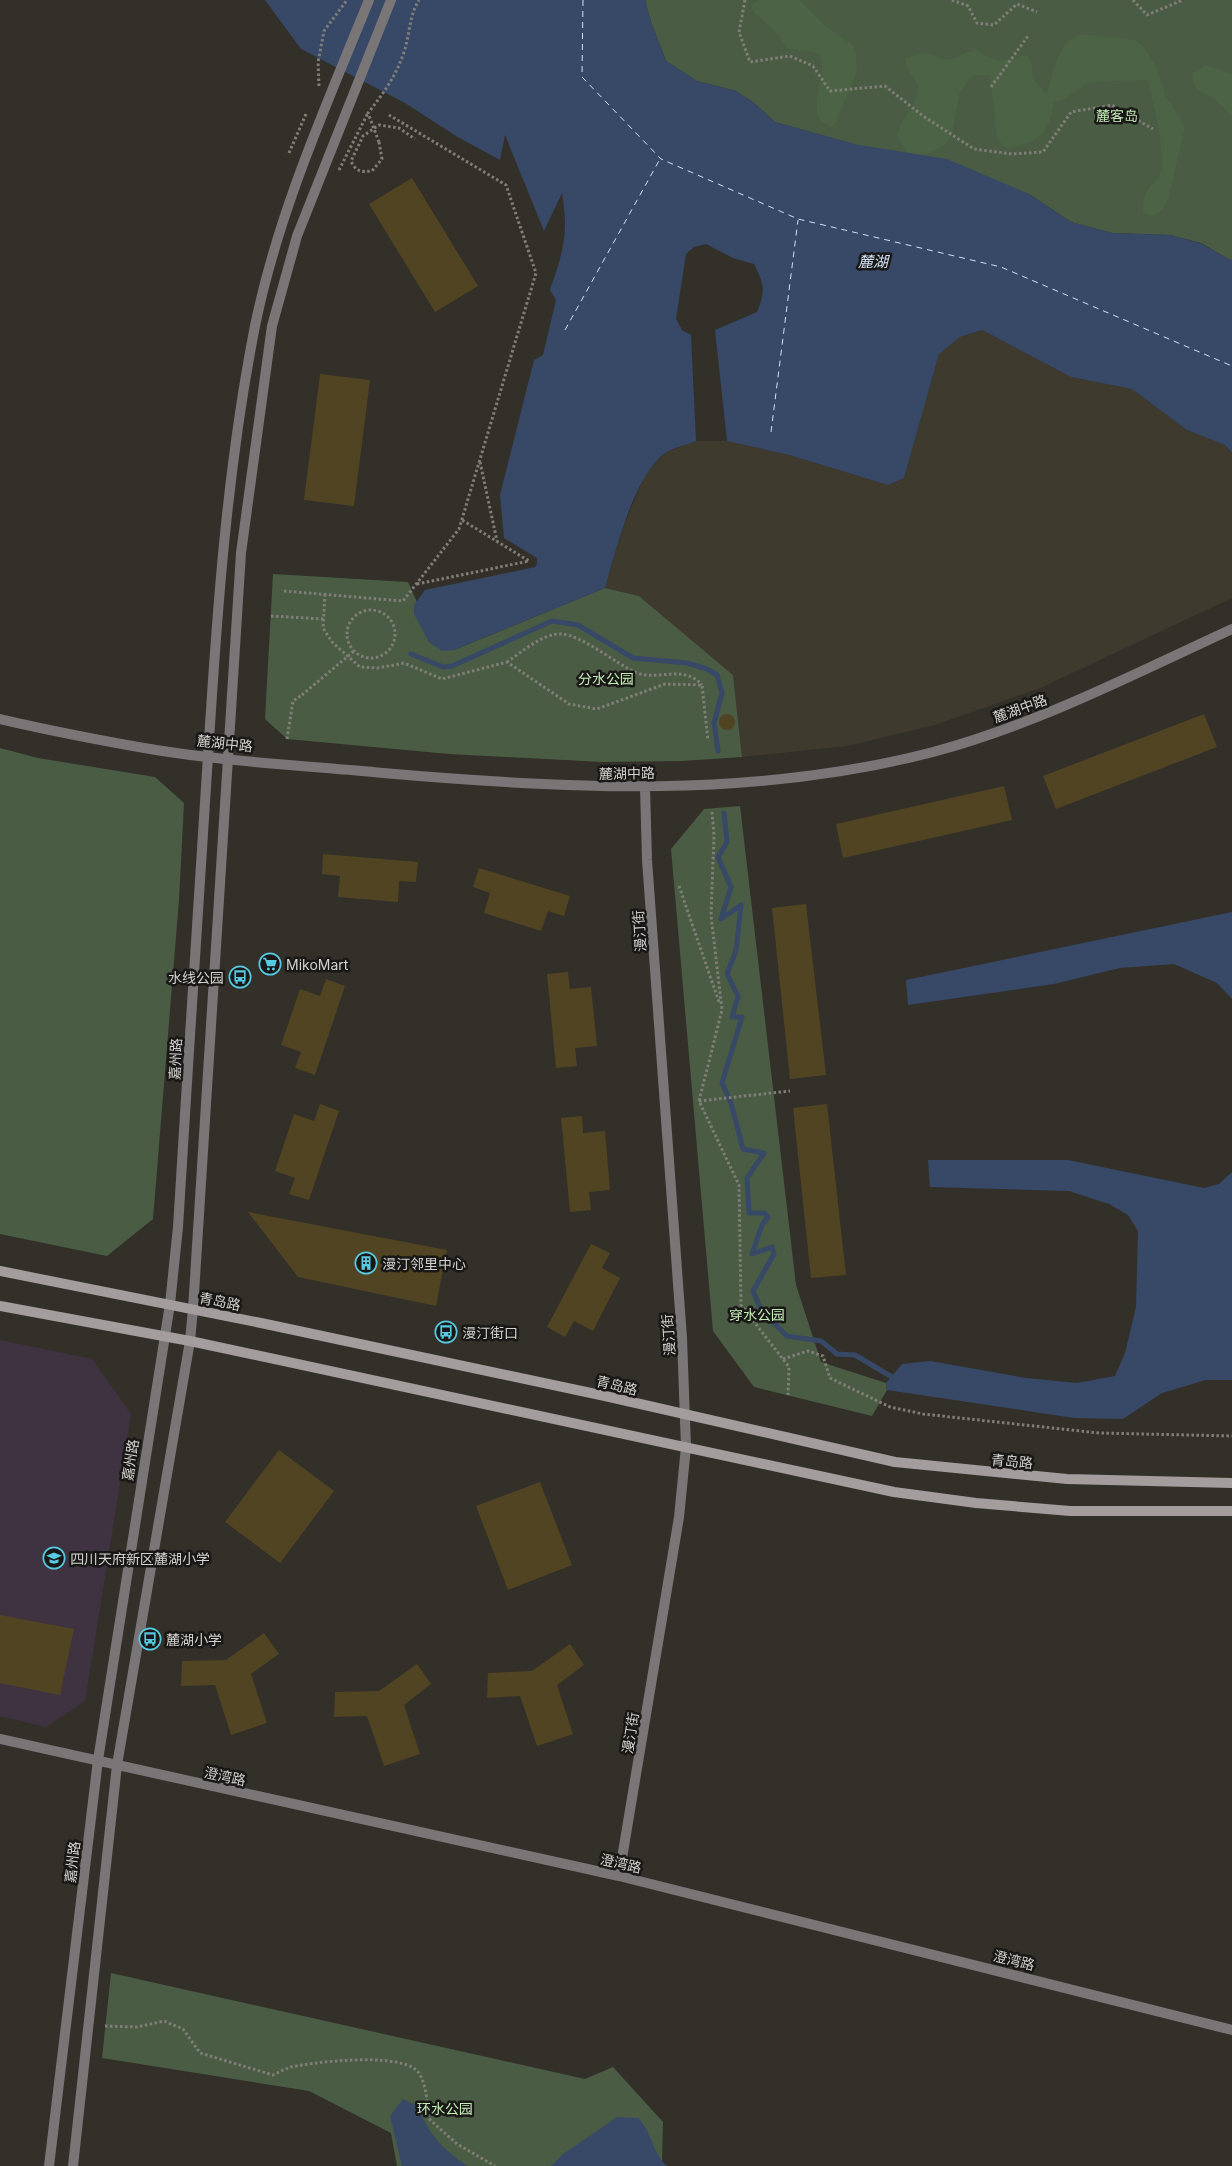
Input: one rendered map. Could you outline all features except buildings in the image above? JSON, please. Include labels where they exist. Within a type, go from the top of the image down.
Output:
[{"type":"main road","name":"青岛路","points":[[0,1271],[170,1304],[687,1415],[895,1462],[1067,1480],[1232,1483]]},
{"type":"main road","points":[[0,1306],[190,1341],[894,1492],[976,1503],[1070,1511],[1232,1511]]},
{"type":"street","name":"嘉州路","points":[[50,2166],[98,1760],[170,1304],[178,1227],[221,557],[255,324],[280,232],[314,134],[369,0]]},
{"type":"street","points":[[72,2166],[117,1765],[190,1341],[241,553],[272,326],[297,236],[391,0]]},
{"type":"street","name":"麓湖中路","points":[[0,719],[131,745],[208,756],[486,782],[645,788],[769,781],[853,770],[934,752],[1005,729],[1086,698],[1232,629]]},
{"type":"street","name":"漫汀街","points":[[618,1876],[679,1517],[686,1447],[687,1415],[647,860],[645,788]]},
{"type":"street","name":"澄湾路","points":[[0,1739],[618,1876],[1232,2030]]},
{"type":"path","points":[[319,88],[318,62],[324,31],[348,0]]},
{"type":"path","points":[[336,176],[368,113],[390,86],[404,52],[412,10],[419,0]]},
{"type":"path","points":[[745,0],[739,32],[750,62],[790,56],[813,66],[830,91],[885,86],[923,116],[974,149],[1012,154],[1043,152],[1072,112],[1112,105],[1153,129]]},
{"type":"path","points":[[952,0],[968,6],[977,23],[994,26],[1019,0]]},
{"type":"path","points":[[1133,0],[1147,15],[1183,0]]},
{"type":"path","points":[[1017,4],[1037,12]]},
{"type":"path","points":[[991,87],[1028,36]]},
{"type":"path","points":[[289,153],[308,110]]},
{"type":"path","points":[[368,113],[374,127],[376,134],[379,142],[382,159],[372,171],[361,172],[355,169],[351,162],[364,136],[371,131],[379,125],[399,128],[415,138]]},
{"type":"path","points":[[284,591],[403,601],[459,529],[536,273],[506,185],[389,115]]},
{"type":"path","points":[[480,460],[498,542]]},
{"type":"path","points":[[416,584],[529,561],[462,520]]},
{"type":"path","points":[[325,594],[323,628],[332,642],[360,667],[378,668],[404,663],[442,679],[507,662],[550,635],[562,634],[576,639],[638,674],[677,674],[695,677],[702,685],[708,741]]},
{"type":"path","points":[[378,610],[391,619],[396,634],[390,649],[376,658],[368,658],[354,650],[347,636],[351,620],[363,611],[378,610]]},
{"type":"path","points":[[271,616],[324,619]]},
{"type":"path","points":[[287,738],[294,701],[354,650]]},
{"type":"path","points":[[507,662],[569,704],[597,709],[665,684],[702,685]]},
{"type":"path","points":[[712,812],[714,835],[710,915],[722,1010],[699,1101],[739,1185],[741,1305],[789,1367],[788,1395]]},
{"type":"path","points":[[679,886],[722,1010]]},
{"type":"path","points":[[699,1101],[790,1091]]},
{"type":"path","points":[[783,1359],[808,1351],[823,1356],[830,1378],[890,1407],[923,1414],[1099,1433],[1232,1436]]},
{"type":"path","points":[[106,2026],[137,2027],[164,2021],[183,2029],[200,2053],[273,2075],[288,2068],[331,2060],[407,2064],[418,2072],[426,2088],[428,2118],[457,2144],[495,2166]]},
{"type":"shaded area","points":[[982,330],[1071,377],[1132,389],[1187,430],[1225,445],[1232,453],[1232,598],[1040,688],[935,725],[847,746],[742,757],[733,675],[639,596],[605,588],[623,528],[646,472],[667,452],[696,441],[727,441],[789,455],[888,485],[904,478],[939,354],[960,337]]},
{"type":"shaded area","name":"四川天府新区麓湖小学","points":[[0,1340],[92,1359],[131,1414],[85,1701],[46,1727],[0,1716]]},
{"type":"green space","name":"麓客岛","points":[[645,0],[1232,0],[1232,261],[1201,243],[1170,235],[1112,233],[1071,222],[1029,194],[775,122],[754,103],[736,91],[697,81],[666,61]]},
{"type":"green space","points":[[759,0],[799,0],[827,27],[853,45],[856,54],[857,71],[834,127],[824,123],[818,115],[817,96],[822,63],[819,53],[787,48],[778,34],[753,11],[752,5]]},
{"type":"green space","points":[[1079,35],[1135,40],[1144,47],[1157,68],[1165,95],[1185,127],[1168,199],[1162,210],[1154,216],[1143,213],[1144,201],[1149,187],[1158,179],[1162,158],[1159,130],[1147,80],[1088,82],[1064,100],[1054,102],[1049,122],[1041,135],[1027,143],[1007,149],[997,139],[990,75],[974,75],[960,91],[952,135],[945,145],[927,154],[916,155],[906,152],[897,136],[902,121],[915,104],[918,85],[907,68],[905,59],[913,55],[926,54],[952,59],[978,50],[995,60],[1006,60],[1027,55],[1032,65],[1034,80],[1047,95],[1056,61],[1065,46]]},
{"type":"green space","points":[[1205,65],[1232,74],[1232,116],[1195,85],[1192,73]]},
{"type":"green space","name":"分水公园","points":[[273,574],[408,582],[431,633],[454,650],[605,588],[639,596],[733,675],[742,757],[682,761],[603,762],[449,754],[287,739],[265,719]]},
{"type":"green space","points":[[0,748],[38,758],[155,777],[184,803],[179,900],[153,1219],[107,1256],[0,1234]]},
{"type":"green space","name":"穿水公园","points":[[740,806],[796,1285],[821,1362],[886,1383],[887,1390],[872,1416],[754,1387],[713,1331],[671,849],[704,809]]},
{"type":"green space","name":"环水公园","points":[[111,1973],[585,2079],[613,2067],[663,2122],[662,2162],[660,2166],[397,2166],[391,2133],[309,2091],[102,2058]]},
{"type":"water","name":"麓湖","points":[[265,0],[645,0],[666,61],[697,81],[736,91],[754,103],[775,122],[859,145],[947,159],[1029,194],[1071,222],[1112,233],[1170,235],[1200,243],[1232,261],[1232,453],[1225,445],[1187,430],[1132,389],[1071,377],[982,330],[960,337],[939,354],[904,478],[888,485],[789,455],[727,441],[715,330],[757,312],[762,298],[763,287],[754,264],[733,258],[706,244],[694,247],[686,254],[676,319],[682,330],[691,335],[696,441],[667,452],[655,462],[645,477],[628,514],[605,588],[454,650],[442,651],[429,642],[414,614],[414,605],[425,590],[535,567],[537,564],[537,558],[504,538],[500,495],[534,360],[543,355],[556,300],[550,290],[564,243],[565,220],[562,193],[544,231],[505,135],[500,160],[456,136],[405,103],[301,49]]},
{"type":"water","points":[[1232,912],[1232,999],[1217,983],[1174,964],[1120,968],[1054,984],[908,1005],[906,980]]},
{"type":"water","points":[[928,1160],[1068,1160],[1204,1188],[1219,1184],[1232,1172],[1232,1380],[1206,1380],[1162,1393],[1123,1419],[1074,1418],[887,1390],[886,1383],[902,1364],[930,1361],[1026,1378],[1077,1383],[1115,1376],[1125,1353],[1136,1307],[1138,1231],[1128,1215],[1109,1204],[1069,1191],[930,1187]]},
{"type":"water","points":[[403,2099],[417,2106],[427,2126],[437,2140],[467,2166],[402,2166],[390,2116]]},
{"type":"water","points":[[617,2117],[638,2118],[643,2123],[658,2155],[667,2166],[551,2166],[562,2155]]},
{"type":"waterway","points":[[411,654],[443,667],[452,666],[552,621],[578,625],[633,658],[687,663],[707,669],[717,675],[722,693],[714,723],[718,751]]},
{"type":"waterway","points":[[724,813],[727,842],[718,857],[731,887],[721,919],[741,905],[736,951],[727,974],[738,996],[732,1017],[742,1017],[722,1083],[731,1103],[743,1149],[764,1153],[747,1178],[749,1213],[764,1213],[768,1217],[762,1225],[752,1254],[772,1247],[774,1254],[753,1291],[761,1310],[787,1336],[821,1341],[837,1354],[855,1355],[897,1380]]},
{"type":"ferry route","points":[[583,0],[582,77],[661,159],[798,219],[1001,267],[1232,366]]},
{"type":"ferry route","points":[[565,330],[660,159]]},
{"type":"ferry route","points":[[771,432],[798,220]]},
{"type":"place","name":"MikoMart","points":[[270,964]]},
{"type":"place","name":"水线公园","points":[[240,977]]},
{"type":"place","name":"漫汀邻里中心","points":[[366,1263]]},
{"type":"place","name":"漫汀街口","points":[[446,1332]]},
{"type":"place","name":"四川天府新区麓湖小学","points":[[54,1558]]},
{"type":"place","name":"麓湖小学","points":[[150,1639]]}]
